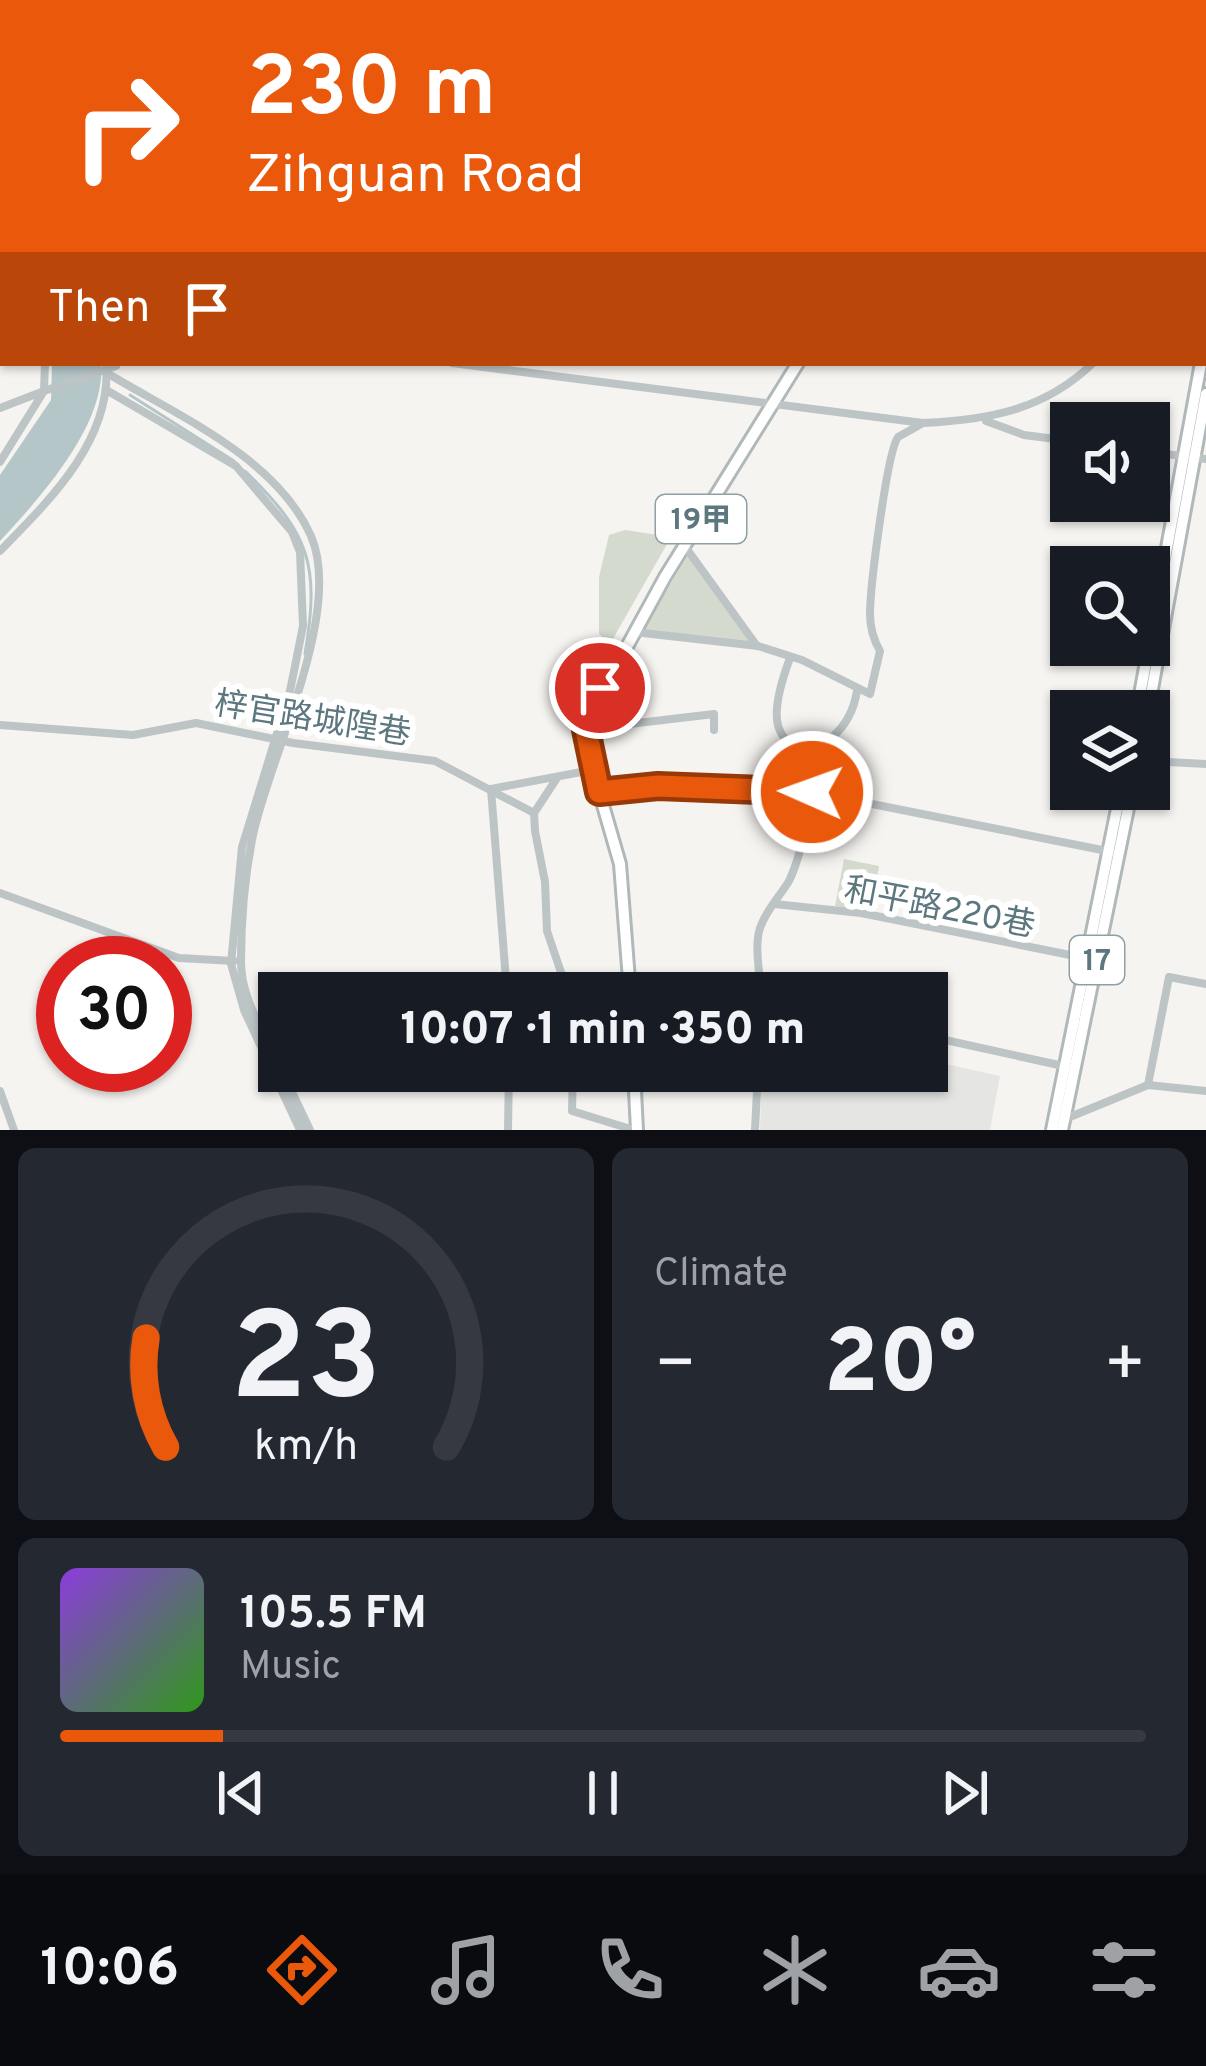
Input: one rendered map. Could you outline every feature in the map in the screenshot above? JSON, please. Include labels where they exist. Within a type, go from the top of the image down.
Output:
[{"type":"main road","name":"19甲","points":[[586,730],[595,699],[632,632],[796,366]]},
{"type":"main road","points":[[1197,458],[1202,366]]},
{"type":"main road","points":[[1170,581],[1206,394]]},
{"type":"main road","points":[[586,730],[592,770],[620,864],[628,972]]},
{"type":"main road","name":"17","points":[[1114,852],[1119,810]]},
{"type":"main road","name":"17","points":[[1052,1130],[1126,810]]},
{"type":"main road","name":"17","points":[[1064,1125],[1070,1068]]},
{"type":"main road","points":[[635,1092],[636,1130]]},
{"type":"street","points":[[0,462],[46,391],[45,366]]},
{"type":"street","points":[[474,366],[923,423],[985,421],[1035,404],[1090,366]]},
{"type":"street","points":[[0,407],[110,367]]},
{"type":"street","points":[[0,550],[68,478],[99,421],[110,367]]},
{"type":"street","points":[[110,367],[244,457],[310,536],[318,567],[316,602],[246,848],[236,962],[244,1010],[310,1130]]},
{"type":"street","points":[[108,391],[236,466],[292,532],[300,552],[304,615],[279,740]]},
{"type":"street","points":[[985,421],[1050,439]]},
{"type":"street","points":[[632,632],[758,646],[813,664],[857,692],[870,694],[880,651],[872,637],[870,610],[885,521],[883,477],[898,437],[923,423]]},
{"type":"street","points":[[684,545],[758,646]]},
{"type":"street","points":[[760,972],[759,930],[793,872],[812,792],[804,758],[780,738],[774,720],[774,700],[790,658]]},
{"type":"street","points":[[742,790],[754,778],[824,745],[854,710],[857,692]]},
{"type":"street","points":[[586,730],[714,714],[714,730]]},
{"type":"street","name":"梓官路城隍巷","points":[[0,724],[134,735],[196,723],[279,740],[435,761],[534,813]]},
{"type":"street","points":[[1170,762],[1206,764]]},
{"type":"street","points":[[505,972],[491,789],[592,770]]},
{"type":"street","points":[[557,777],[534,813],[547,931],[561,972]]},
{"type":"street","points":[[599,792],[658,786],[812,792],[1114,852]]},
{"type":"street","points":[[0,893],[179,958],[236,962]]},
{"type":"street","name":"和平路220巷","points":[[773,904],[861,913],[1092,960]]},
{"type":"street","points":[[236,962],[258,1021]]},
{"type":"street","points":[[1148,1085],[1169,977],[1206,984]]},
{"type":"street","points":[[948,1041],[1070,1068]]},
{"type":"street","points":[[1064,1125],[1148,1085],[1206,1091]]},
{"type":"street","points":[[0,1091],[14,1130]]},
{"type":"street","points":[[289,1092],[300,1130]]},
{"type":"street","points":[[508,1130],[509,1092]]},
{"type":"street","points":[[572,1092],[572,1111],[636,1130]]},
{"type":"street","points":[[755,1130],[757,1092]]},
{"type":"shaded area","points":[[52,366],[101,366],[100,386],[82,435],[34,504],[0,541],[0,475],[51,400]]},
{"type":"shaded area","points":[[625,530],[671,537],[610,644],[599,634],[599,577],[609,535]]},
{"type":"shaded area","points":[[689,554],[751,644],[642,630]]},
{"type":"shaded area","points":[[844,859],[879,866],[871,912],[835,906]]},
{"type":"shaded area","points":[[948,1065],[1000,1076],[990,1130],[760,1130],[761,1092],[948,1092]]},
{"type":"waterway","points":[[130,395],[234,461]]},
{"type":"waterway","points":[[245,471],[284,514],[305,553],[311,597],[305,654]]},
{"type":"waterway","points":[[287,1092],[305,1130]]},
{"type":"route","points":[[600,688],[586,730],[599,792],[658,786],[812,792]]}]
